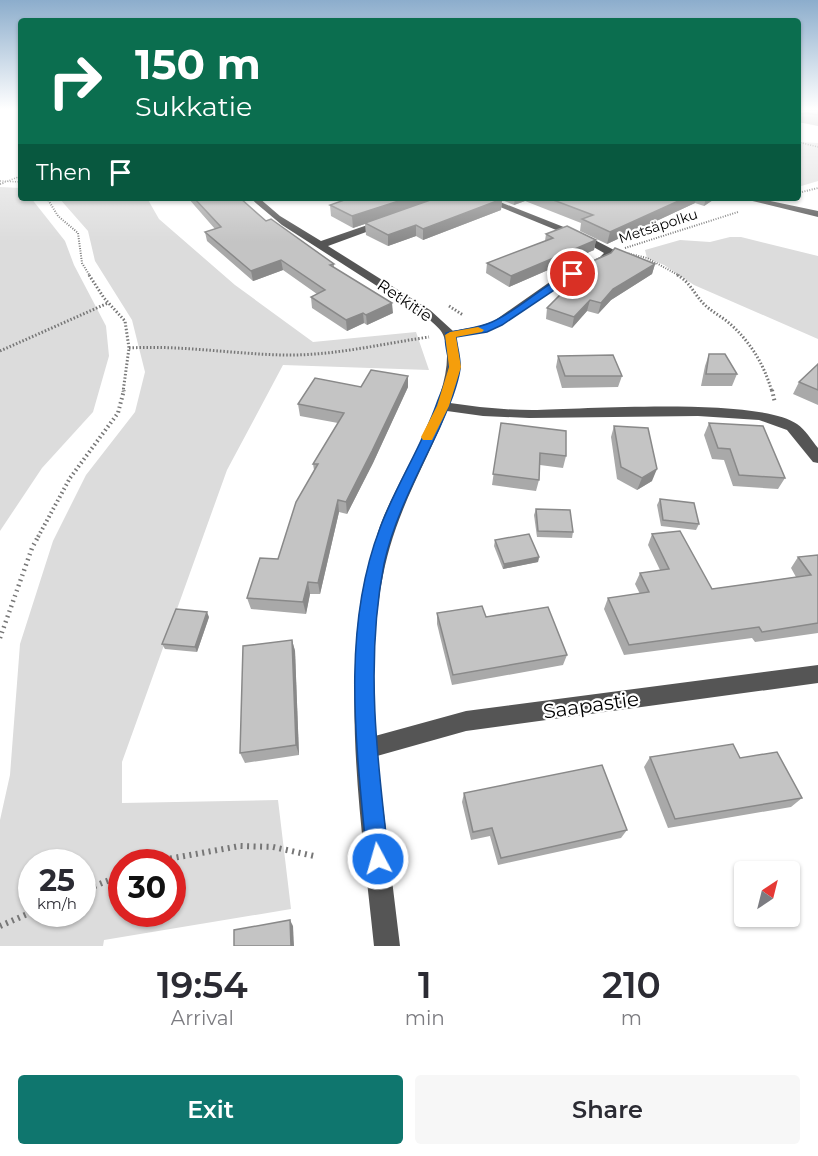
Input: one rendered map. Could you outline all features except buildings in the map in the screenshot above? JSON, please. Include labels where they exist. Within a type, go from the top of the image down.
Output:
[{"type":"street","name":"Retkitie","points":[[258,201],[289,226],[425,311],[450,335]]},
{"type":"street","points":[[387,946],[366,749],[364,694],[367,620],[377,562],[388,527],[443,406],[455,367],[450,335],[483,329],[498,323],[558,282],[604,259],[610,252],[586,239],[491,201]]},
{"type":"street","points":[[756,201],[818,214]]},
{"type":"street","points":[[320,245],[391,220]]},
{"type":"street","points":[[443,406],[483,412],[529,414],[698,412],[760,416],[792,427],[818,458]]},
{"type":"street","name":"Saapastie","points":[[366,749],[466,722],[818,674]]},
{"type":"path","points":[[8,181],[18,177]]},
{"type":"path","points":[[0,182],[18,182]]},
{"type":"path","points":[[801,192],[818,188]]},
{"type":"path","points":[[0,638],[32,548],[70,478],[118,412],[127,378],[129,348],[125,321],[108,303],[82,263],[78,233],[58,216],[50,201]]},
{"type":"path","name":"Metsäpolku","points":[[610,252],[764,203]]},
{"type":"path","points":[[610,252],[632,253],[664,265],[685,279],[703,303],[730,324],[752,347],[767,374],[776,402],[775,422]]},
{"type":"path","points":[[0,351],[108,303]]},
{"type":"path","points":[[129,348],[164,346],[285,355],[332,352],[450,335]]},
{"type":"path","points":[[186,856],[240,846],[273,847],[315,856]]},
{"type":"path","points":[[0,926],[18,918]]},
{"type":"shaded area","points":[[801,154],[818,154],[818,181],[801,186]]},
{"type":"shaded area","points":[[0,187],[18,188],[18,201],[33,201],[65,241],[74,265],[106,326],[109,356],[93,412],[42,468],[0,531]]},
{"type":"shaded area","points":[[62,201],[149,201],[159,219],[235,285],[313,342],[416,332],[429,370],[283,365],[227,470],[122,762],[122,803],[278,800],[291,909],[186,926],[186,849],[108,849],[108,927],[182,927],[104,940],[103,946],[0,946],[0,820],[10,775],[20,644],[53,541],[86,475],[135,412],[145,372],[132,320],[95,261],[88,231]]},
{"type":"shaded area","points":[[741,237],[818,256],[818,339],[694,285],[664,265],[647,258],[645,250],[680,240],[710,242]]},
{"type":"slow traffic","points":[[428,437],[443,406],[455,367],[450,335],[478,330]]},
{"type":"route","points":[[378,859],[366,749],[364,694],[367,620],[377,562],[388,527],[413,467],[443,406],[455,367],[450,335],[483,329],[498,323],[573,274]]}]
